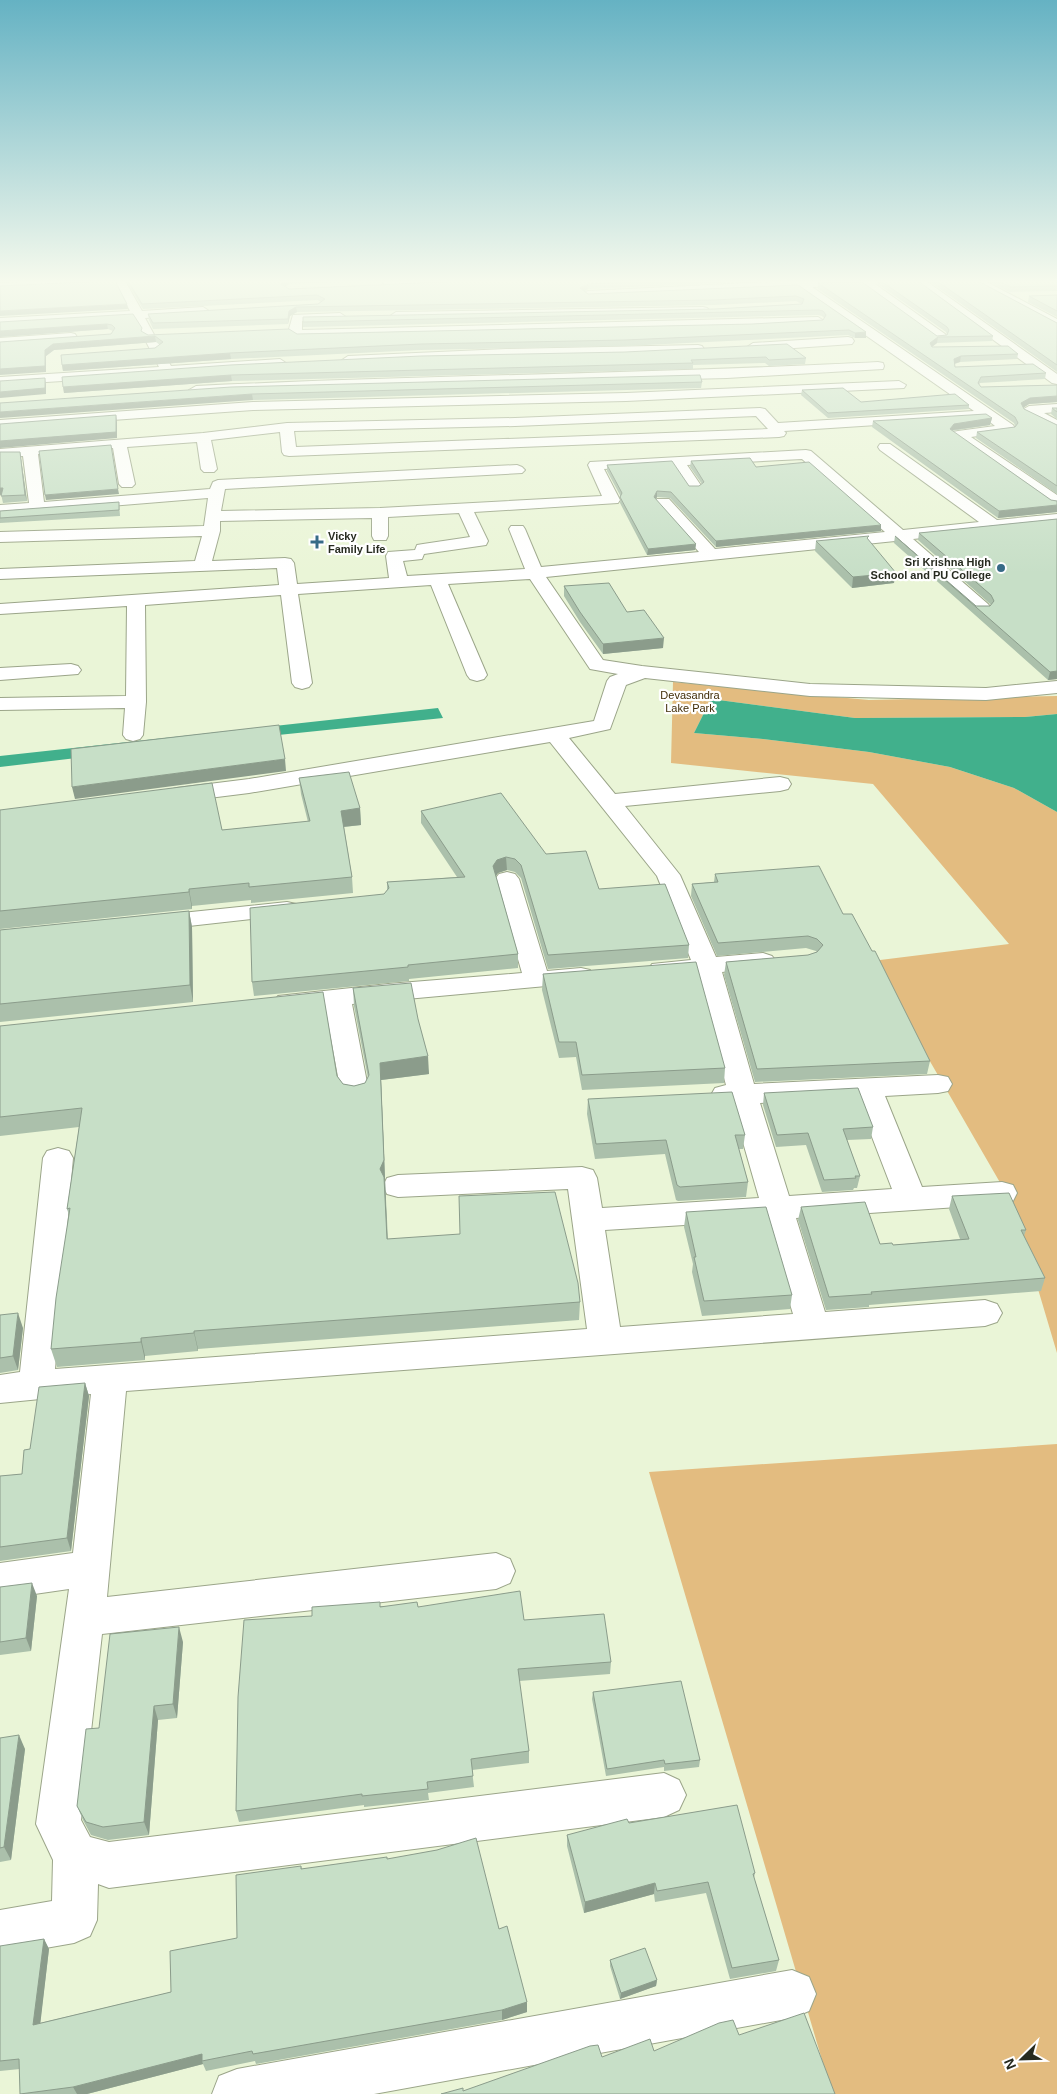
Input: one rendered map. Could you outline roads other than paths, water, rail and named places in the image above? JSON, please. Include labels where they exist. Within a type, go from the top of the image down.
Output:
[{"type":"street","points":[[0,381],[31,379]]},
{"type":"street","points":[[55,379],[55,393]]},
{"type":"street","points":[[185,390],[315,384],[532,379]]},
{"type":"street","points":[[935,379],[1008,428]]},
{"type":"street","points":[[0,424],[253,406],[626,397],[899,385]]},
{"type":"street","points":[[1039,386],[1057,385]]},
{"type":"street","points":[[1055,425],[1029,410],[1057,408]]},
{"type":"street","points":[[0,453],[203,437],[287,427],[515,422],[778,411]]},
{"type":"street","points":[[287,427],[289,452],[780,433],[760,412]]},
{"type":"street","points":[[774,427],[936,423],[986,414]]},
{"type":"street","points":[[1053,496],[958,435],[1008,428],[1055,425]]},
{"type":"street","points":[[203,437],[209,469]]},
{"type":"street","points":[[119,443],[127,484]]},
{"type":"street","points":[[885,447],[993,526]]},
{"type":"street","points":[[30,450],[37,507]]},
{"type":"street","points":[[0,536],[612,500],[595,464],[806,454],[982,608]]},
{"type":"street","points":[[677,460],[694,487]]},
{"type":"street","points":[[202,565],[212,523],[215,493],[218,485],[518,470]]},
{"type":"street","points":[[0,510],[215,493]]},
{"type":"street","points":[[663,502],[712,555]]},
{"type":"street","points":[[399,582],[394,556],[480,541],[464,508]]},
{"type":"street","points":[[380,513],[380,536]]},
{"type":"street","points":[[0,609],[535,573],[666,561],[1057,519]]},
{"type":"street","points":[[516,529],[535,573],[596,665],[810,690],[986,694],[1057,687]]},
{"type":"street","points":[[0,574],[285,563],[302,683]]},
{"type":"street","points":[[437,579],[476,675]]},
{"type":"street","points":[[133,735],[136,702],[136,600]]},
{"type":"street","points":[[0,674],[71,670]]},
{"type":"street","points":[[161,797],[259,784],[556,735],[603,725],[617,680],[643,672]]},
{"type":"street","points":[[0,704],[136,702]]},
{"type":"street","points":[[556,735],[668,875],[708,966],[743,1094],[814,1326]]},
{"type":"street","points":[[609,801],[780,784]]},
{"type":"street","points":[[507,879],[537,980]]},
{"type":"street","points":[[129,925],[307,907]]},
{"type":"street","points":[[641,971],[786,959]]},
{"type":"street","points":[[267,1004],[603,974]]},
{"type":"street","points":[[337,997],[355,1093]]},
{"type":"street","points":[[703,1096],[938,1084]]},
{"type":"street","points":[[867,1087],[911,1199]]},
{"type":"street","points":[[36,1384],[58,1158]]},
{"type":"street","points":[[398,1186],[582,1178],[605,1341]]},
{"type":"street","points":[[588,1220],[1002,1193]]},
{"type":"street","points":[[0,1389],[36,1384],[985,1313]]},
{"type":"street","points":[[0,1933],[74,1920],[76,1856],[58,1824],[91,1568],[110,1379]]},
{"type":"street","points":[[0,1581],[91,1568]]},
{"type":"street","points":[[84,1618],[496,1571]]},
{"type":"street","points":[[76,1856],[109,1865],[664,1796]]},
{"type":"street","points":[[238,2094],[792,1994]]},
{"type":"place","name":"Vicky Family Life","points":[[317,542]]},
{"type":"place","name":"Sri Krishna High School and PU College","points":[[1001,568]]},
{"type":"park label","name":"Devasandra Lake Park","points":[[690,701]]}]
